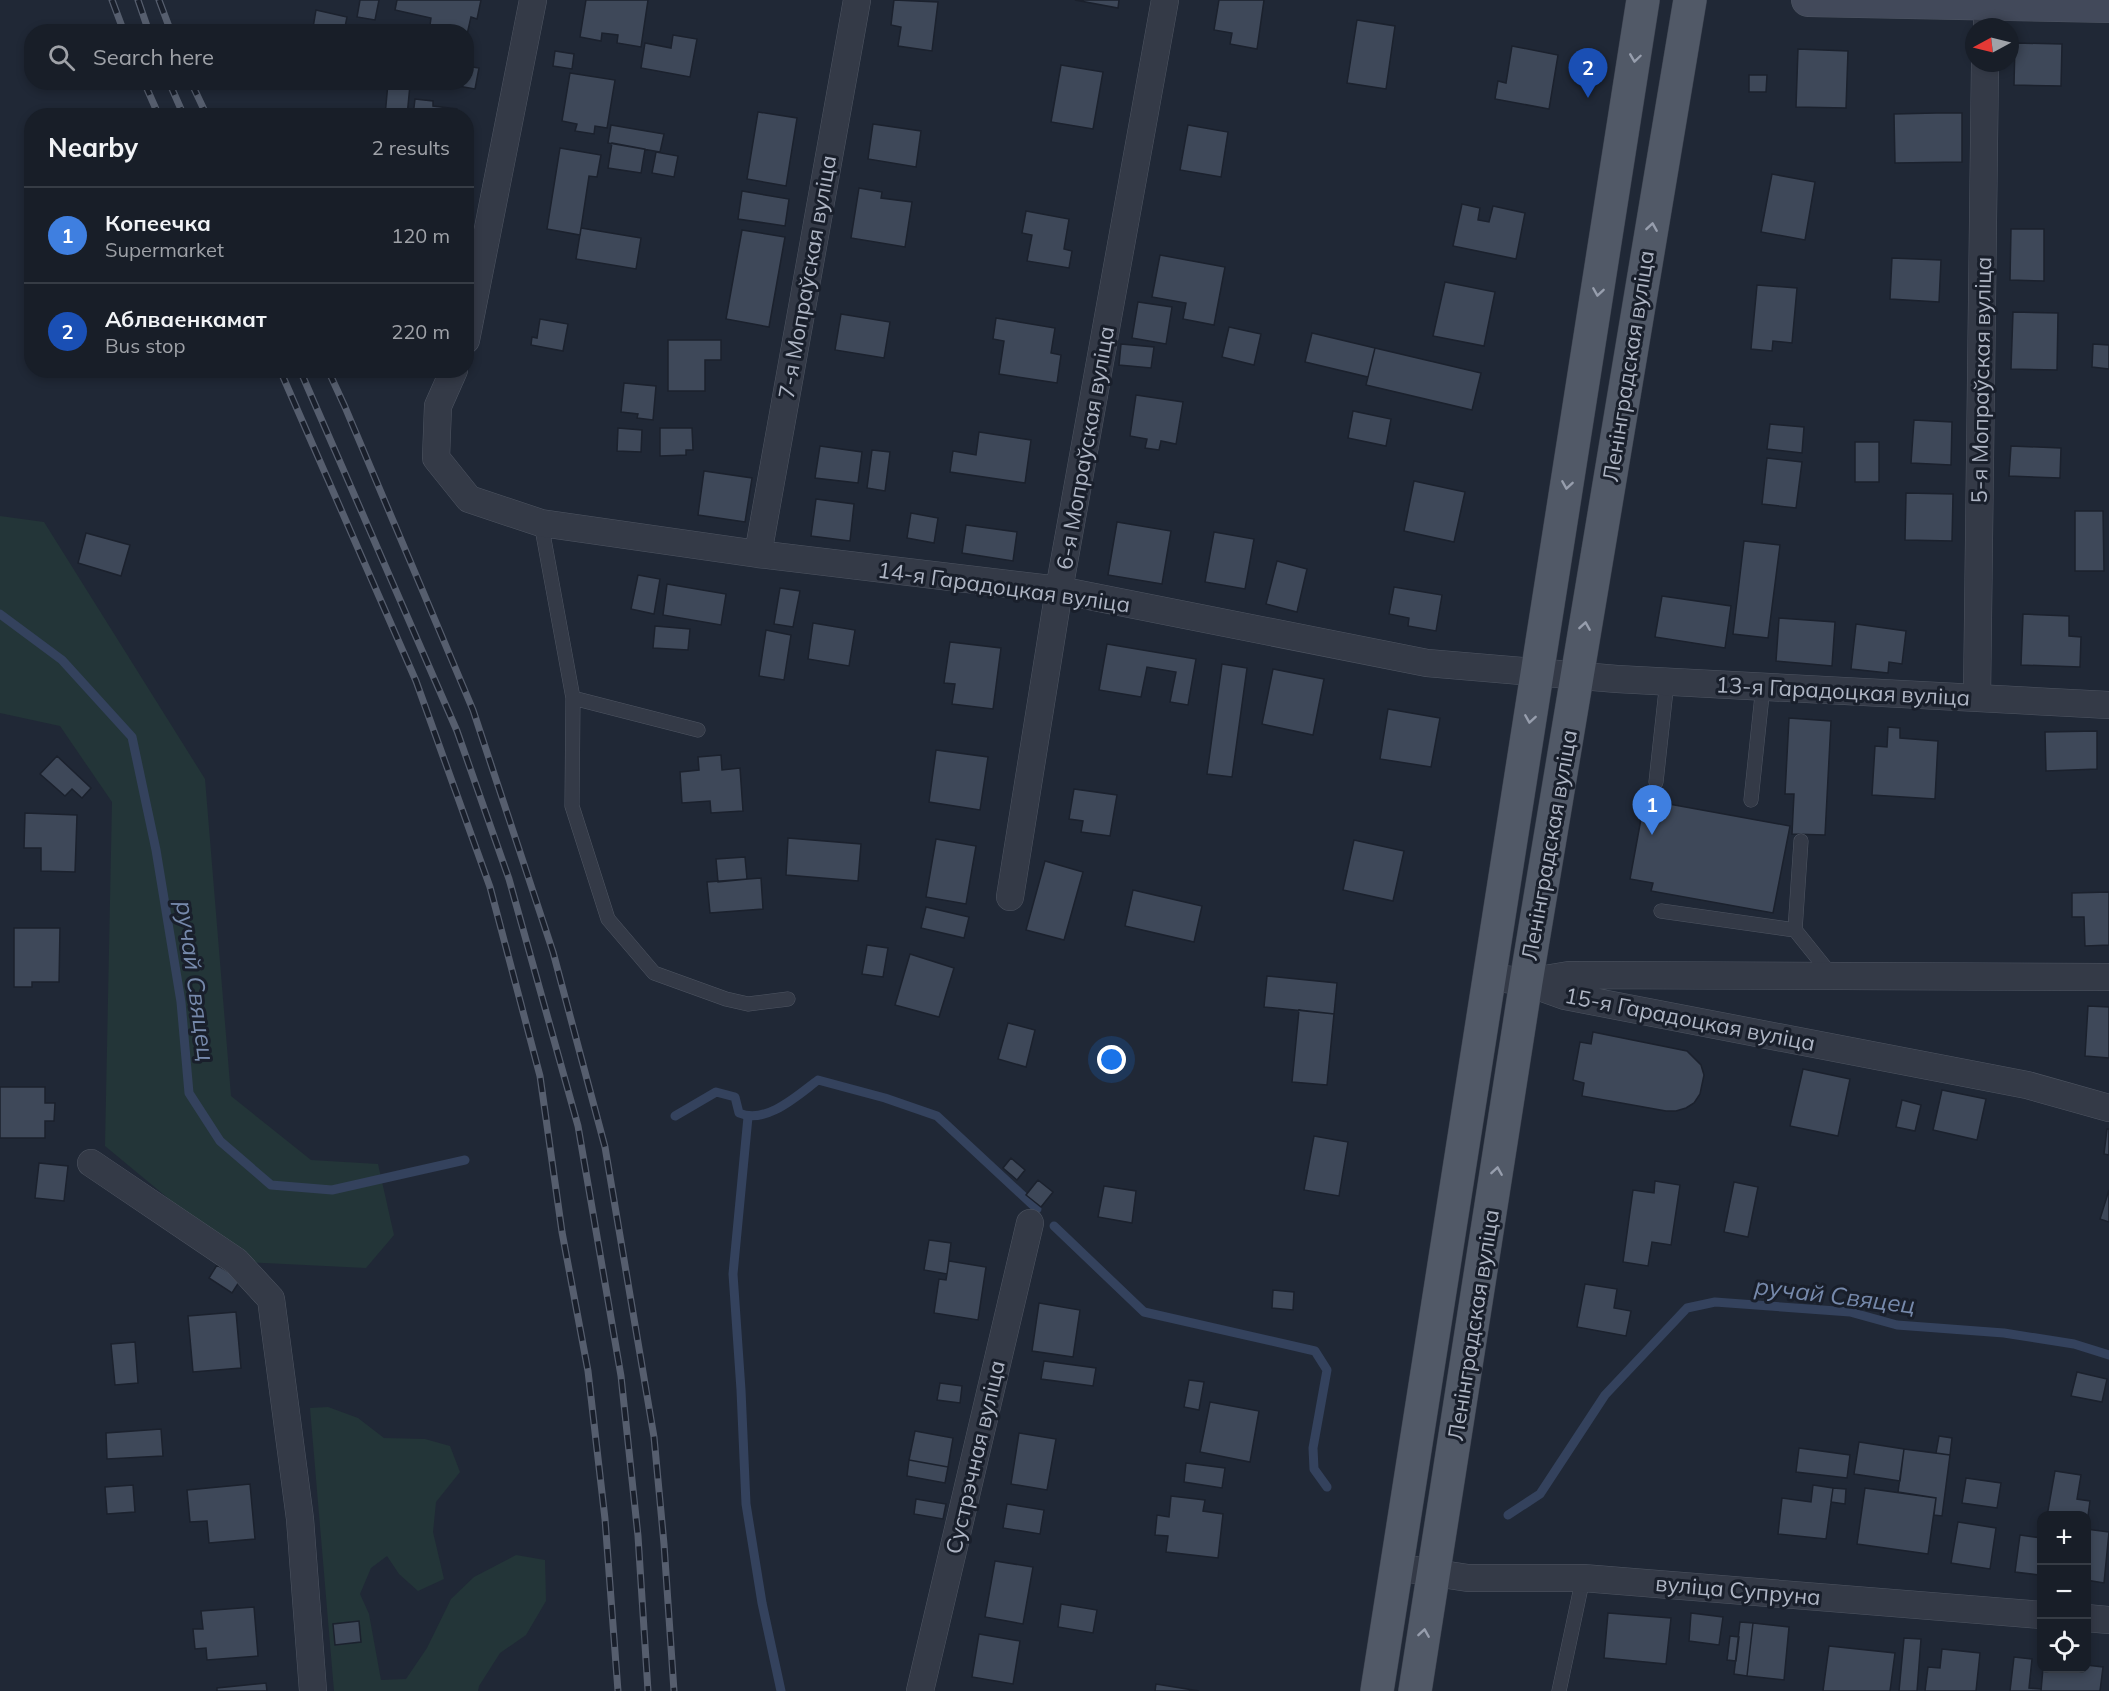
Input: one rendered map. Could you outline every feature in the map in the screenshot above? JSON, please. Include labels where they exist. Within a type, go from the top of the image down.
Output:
[{"type":"main road","name":"Ленінградская вуліца","points":[[1377,1691],[1643,0]]},
{"type":"main road","name":"Ленінградская вуліца","points":[[1415,1691],[1526,982],[1690,0]]},
{"type":"street","points":[[474,299],[533,0]]},
{"type":"street","name":"7-я Мопраўская вуліца","points":[[758,554],[857,0]]},
{"type":"street","name":"6-я Мопраўская вуліца","points":[[1010,897],[1059,590],[1165,0]]},
{"type":"street","points":[[1808,0],[1987,16],[2109,6]]},
{"type":"street","name":"5-я Мопраўская вуліца","points":[[1977,698],[1985,72]]},
{"type":"street","name":"14-я Гарадоцкая вуліца","points":[[450,378],[438,406],[436,458],[469,499],[541,523],[758,554],[1059,590],[1427,663],[1577,676]]},
{"type":"street","name":"13-я Гарадоцкая вуліца","points":[[1577,676],[2109,705]]},
{"type":"street","name":"15-я Гарадоцкая вуліца","points":[[1526,982],[1569,975],[2109,977]]},
{"type":"street","points":[[1490,977],[1526,982]]},
{"type":"street","name":"15-я Гарадоцкая вуліца","points":[[1526,982],[1565,996],[2027,1085],[2109,1108]]},
{"type":"street","points":[[91,1163],[236,1261],[271,1299],[300,1520],[313,1691]]},
{"type":"street","name":"Сустрэчная вуліца","points":[[920,1691],[1030,1223]]},
{"type":"street","name":"вуліца Супруна","points":[[1396,1567],[1468,1578],[1583,1578],[2037,1615]]},
{"type":"street","points":[[2091,1618],[2109,1620]]},
{"type":"lane","points":[[541,523],[573,698],[572,806],[608,920],[654,973],[726,999],[748,1004],[788,999]]},
{"type":"lane","points":[[1656,782],[1667,681]]},
{"type":"lane","points":[[1751,800],[1763,686]]},
{"type":"lane","points":[[573,698],[698,730]]},
{"type":"lane","points":[[1801,841],[1795,930],[1832,976]]},
{"type":"lane","points":[[1661,911],[1795,930]]},
{"type":"lane","points":[[1559,1691],[1583,1578]]},
{"type":"shaded area","points":[[0,516],[44,522],[205,779],[231,1096],[311,1160],[378,1164],[394,1235],[366,1268],[245,1262],[105,1146],[112,802],[60,726],[0,713]]},
{"type":"shaded area","points":[[328,1407],[358,1418],[384,1438],[425,1439],[450,1446],[460,1472],[436,1502],[433,1532],[444,1579],[418,1591],[399,1574],[387,1556],[371,1568],[360,1594],[369,1614],[381,1680],[406,1679],[427,1648],[451,1599],[474,1577],[516,1555],[545,1560],[546,1601],[526,1635],[500,1653],[478,1691],[334,1691],[310,1408]]},
{"type":"building","points":[[360,0],[379,0],[375,20],[357,17]]},
{"type":"building","points":[[397,0],[481,0],[477,19],[471,17],[469,24],[430,24],[431,18],[395,10]]},
{"type":"building","points":[[586,0],[648,0],[641,47],[617,43],[618,35],[602,33],[601,41],[580,37]]},
{"type":"building","points":[[894,0],[938,2],[932,51],[898,46],[901,27],[891,25]]},
{"type":"building","points":[[1075,0],[1119,0],[1118,8]]},
{"type":"building","points":[[1219,0],[1264,0],[1257,49],[1230,44],[1232,33],[1214,30]]},
{"type":"building","points":[[316,10],[347,17],[346,24],[314,24]]},
{"type":"building","points":[[1357,20],[1395,26],[1386,89],[1347,83]]},
{"type":"building","points":[[673,35],[697,39],[690,77],[641,68],[645,43],[671,48]]},
{"type":"building","points":[[2019,43],[2062,44],[2061,86],[2014,85],[2014,72],[2019,72]]},
{"type":"building","points":[[1512,46],[1558,55],[1549,109],[1495,99],[1498,81],[1506,83]]},
{"type":"building","points":[[1798,49],[1848,51],[1846,108],[1796,107]]},
{"type":"building","points":[[555,51],[574,54],[572,69],[553,66]]},
{"type":"building","points":[[1061,65],[1103,72],[1093,129],[1051,122]]},
{"type":"building","points":[[474,67],[479,68],[474,89]]},
{"type":"building","points":[[570,73],[615,80],[607,128],[595,126],[594,134],[575,131],[577,124],[562,121]]},
{"type":"building","points":[[1749,75],[1767,75],[1766,92],[1749,92]]},
{"type":"building","points":[[387,90],[410,90],[408,108],[386,108]]},
{"type":"building","points":[[415,99],[433,101],[433,106],[449,108],[414,108]]},
{"type":"building","points":[[758,112],[797,118],[786,186],[747,179]]},
{"type":"building","points":[[1962,113],[1962,162],[1895,163],[1894,114]]},
{"type":"building","points":[[873,124],[921,131],[916,167],[868,159]]},
{"type":"building","points":[[611,125],[664,134],[660,152],[608,143]]},
{"type":"building","points":[[1188,125],[1228,132],[1221,177],[1180,170]]},
{"type":"building","points":[[612,143],[645,149],[641,173],[608,168]]},
{"type":"building","points":[[560,148],[601,155],[597,177],[589,176],[580,235],[547,229]]},
{"type":"building","points":[[656,152],[678,156],[674,177],[652,173]]},
{"type":"building","points":[[1772,174],[1815,182],[1805,240],[1761,232]]},
{"type":"building","points":[[859,188],[882,192],[881,198],[912,202],[905,247],[851,238]]},
{"type":"building","points":[[742,191],[789,199],[785,226],[738,219]]},
{"type":"building","points":[[1462,204],[1480,208],[1478,220],[1489,222],[1493,206],[1525,213],[1516,259],[1453,246]]},
{"type":"building","points":[[1026,211],[1069,219],[1064,249],[1072,251],[1069,268],[1027,261],[1032,235],[1022,233]]},
{"type":"building","points":[[581,228],[641,238],[636,269],[576,259]]},
{"type":"building","points":[[2011,229],[2044,229],[2044,281],[2010,280]]},
{"type":"building","points":[[742,230],[785,237],[769,327],[726,319]]},
{"type":"building","points":[[1160,255],[1225,267],[1214,325],[1183,319],[1186,303],[1152,297]]},
{"type":"building","points":[[1892,258],[1941,260],[1939,302],[1890,299]]},
{"type":"building","points":[[1445,282],[1495,292],[1484,346],[1433,336]]},
{"type":"building","points":[[1757,285],[1797,288],[1792,343],[1773,341],[1772,351],[1751,349]]},
{"type":"building","points":[[1138,302],[1172,307],[1166,344],[1132,338]]},
{"type":"building","points":[[2013,312],[2058,313],[2057,370],[2011,369]]},
{"type":"building","points":[[841,314],[890,322],[884,358],[835,350]]},
{"type":"building","points":[[996,318],[1055,328],[1051,353],[1061,355],[1057,383],[999,374],[1004,341],[993,339]]},
{"type":"building","points":[[540,319],[568,324],[563,351],[531,345],[532,337],[537,338]]},
{"type":"building","points":[[1229,327],[1261,334],[1254,365],[1222,357]]},
{"type":"building","points":[[1312,333],[1375,348],[1368,377],[1305,362]]},
{"type":"building","points":[[668,340],[721,340],[721,360],[705,360],[705,391],[668,391]]},
{"type":"building","points":[[1121,344],[1154,347],[1151,368],[1119,365]]},
{"type":"building","points":[[2093,344],[2109,345],[2109,369],[2092,367]]},
{"type":"building","points":[[1375,348],[1481,373],[1472,410],[1366,385]]},
{"type":"building","points":[[624,383],[656,386],[653,420],[637,418],[638,414],[621,412]]},
{"type":"building","points":[[1136,395],[1183,402],[1176,444],[1161,441],[1159,450],[1145,448],[1147,439],[1130,436]]},
{"type":"building","points":[[1353,411],[1391,419],[1386,446],[1348,438]]},
{"type":"building","points":[[1914,420],[1952,422],[1951,465],[1911,463]]},
{"type":"building","points":[[1770,424],[1804,427],[1802,453],[1767,449]]},
{"type":"building","points":[[618,428],[642,430],[641,452],[617,451]]},
{"type":"building","points":[[660,428],[692,428],[693,450],[686,450],[686,455],[660,456]]},
{"type":"building","points":[[979,432],[1031,440],[1025,483],[950,472],[953,451],[976,455]]},
{"type":"building","points":[[1855,442],[1879,442],[1879,482],[1855,482]]},
{"type":"building","points":[[820,446],[862,452],[858,483],[815,478]]},
{"type":"building","points":[[2011,446],[2061,448],[2060,478],[2009,476]]},
{"type":"building","points":[[872,450],[890,452],[885,491],[867,488]]},
{"type":"building","points":[[1767,458],[1802,462],[1796,508],[1762,504]]},
{"type":"building","points":[[704,471],[752,478],[745,522],[698,515]]},
{"type":"building","points":[[1414,481],[1465,492],[1454,542],[1404,531]]},
{"type":"building","points":[[1906,493],[1953,494],[1952,541],[1905,540]]},
{"type":"building","points":[[816,499],[854,504],[850,541],[811,536]]},
{"type":"building","points":[[2075,511],[2103,511],[2104,571],[2075,571]]},
{"type":"building","points":[[911,513],[938,518],[934,543],[907,538]]},
{"type":"building","points":[[1117,522],[1171,531],[1162,584],[1108,575]]},
{"type":"building","points":[[966,525],[1017,532],[1013,561],[962,553]]},
{"type":"building","points":[[1214,532],[1254,539],[1245,589],[1205,582]]},
{"type":"building","points":[[86,533],[130,545],[121,576],[78,563]]},
{"type":"building","points":[[1744,541],[1780,545],[1768,638],[1733,634]]},
{"type":"building","points":[[1277,561],[1307,569],[1297,612],[1266,604]]},
{"type":"building","points":[[638,575],[660,579],[654,614],[631,609]]},
{"type":"building","points":[[667,584],[726,594],[721,625],[663,615]]},
{"type":"building","points":[[1394,587],[1442,595],[1436,631],[1408,626],[1409,618],[1389,614]]},
{"type":"building","points":[[780,588],[800,591],[793,627],[774,624]]},
{"type":"building","points":[[1662,596],[1731,606],[1725,648],[1655,637]]},
{"type":"building","points":[[2023,614],[2069,616],[2069,636],[2081,637],[2080,667],[2021,665]]},
{"type":"building","points":[[1779,618],[1835,622],[1832,666],[1776,661]]},
{"type":"building","points":[[813,623],[855,630],[849,666],[808,659]]},
{"type":"building","points":[[1856,624],[1906,631],[1902,664],[1889,662],[1888,673],[1851,669]]},
{"type":"building","points":[[655,626],[690,629],[688,650],[653,648]]},
{"type":"building","points":[[766,630],[791,635],[784,680],[759,676]]},
{"type":"building","points":[[950,642],[1001,648],[993,709],[952,704],[955,684],[944,683]]},
{"type":"building","points":[[1107,644],[1196,659],[1188,705],[1170,702],[1176,672],[1147,667],[1141,697],[1099,690]]},
{"type":"building","points":[[1222,664],[1247,668],[1232,777],[1207,774]]},
{"type":"building","points":[[1273,669],[1324,679],[1313,735],[1262,724]]},
{"type":"building","points":[[1388,709],[1440,718],[1431,767],[1380,759]]},
{"type":"building","points":[[1789,718],[1831,721],[1825,835],[1792,834],[1794,794],[1785,794]]},
{"type":"building","points":[[1888,727],[1900,728],[1900,738],[1938,741],[1935,799],[1872,795],[1875,746],[1887,747]]},
{"type":"building","points":[[2097,731],[2097,769],[2046,771],[2045,732]]},
{"type":"building","points":[[936,750],[988,757],[980,810],[929,802]]},
{"type":"building","points":[[721,755],[722,770],[740,768],[743,811],[711,813],[710,801],[682,803],[680,772],[699,770],[698,757]]},
{"type":"building","points":[[57,756],[91,788],[82,798],[72,789],[65,796],[40,774]]},
{"type":"building","points":[[1074,789],[1117,795],[1110,836],[1081,832],[1083,821],[1069,819]]},
{"type":"building","points":[[1669,804],[1790,826],[1773,913],[1651,891],[1653,883],[1630,879],[1643,808],[1667,813]]},
{"type":"building","points":[[25,813],[77,815],[75,872],[41,871],[41,848],[24,848]]},
{"type":"building","points":[[788,838],[861,844],[858,881],[786,875]]},
{"type":"building","points":[[936,839],[976,846],[966,904],[926,897]]},
{"type":"building","points":[[1354,840],[1404,851],[1393,901],[1343,890]]},
{"type":"building","points":[[745,857],[747,879],[718,882],[716,859]]},
{"type":"building","points":[[1045,861],[1083,872],[1064,940],[1026,930]]},
{"type":"building","points":[[761,878],[763,909],[710,913],[707,882]]},
{"type":"building","points":[[1133,890],[1202,906],[1194,942],[1125,926]]},
{"type":"building","points":[[2109,892],[2109,945],[2085,946],[2084,917],[2072,917],[2072,893]]},
{"type":"building","points":[[926,907],[969,917],[964,938],[921,928]]},
{"type":"building","points":[[14,928],[60,928],[59,982],[32,982],[32,987],[14,987]]},
{"type":"building","points":[[867,945],[888,948],[883,977],[862,974]]},
{"type":"building","points":[[910,954],[954,968],[939,1017],[895,1005]]},
{"type":"building","points":[[1267,976],[1337,983],[1334,1014],[1264,1007]]},
{"type":"building","points":[[2088,1006],[2109,1007],[2109,1058],[2085,1056]]},
{"type":"building","points":[[1299,1010],[1334,1014],[1327,1085],[1292,1082]]},
{"type":"building","points":[[1008,1023],[1035,1030],[1026,1067],[998,1059]]},
{"type":"building","points":[[1593,1032],[1687,1051],[1701,1065],[1704,1075],[1700,1094],[1694,1103],[1676,1111],[1582,1096],[1584,1083],[1573,1080],[1580,1042],[1591,1044]]},
{"type":"building","points":[[1803,1069],[1850,1079],[1838,1136],[1790,1126]]},
{"type":"building","points":[[0,1087],[45,1087],[45,1103],[55,1103],[54,1121],[45,1121],[45,1138],[0,1138]]},
{"type":"building","points":[[1942,1090],[1986,1099],[1977,1140],[1933,1130]]},
{"type":"building","points":[[1902,1100],[1921,1105],[1915,1131],[1896,1127]]},
{"type":"building","points":[[2107,1129],[2109,1129],[2109,1155],[2104,1154]]},
{"type":"building","points":[[1314,1136],[1348,1142],[1339,1196],[1304,1190]]},
{"type":"building","points":[[1011,1158],[1025,1170],[1017,1180],[1003,1168]]},
{"type":"building","points":[[39,1163],[68,1166],[64,1201],[35,1198]]},
{"type":"building","points":[[1038,1180],[1053,1192],[1041,1207],[1026,1195]]},
{"type":"building","points":[[1655,1181],[1680,1185],[1671,1245],[1652,1242],[1648,1266],[1623,1262],[1633,1190],[1654,1193]]},
{"type":"building","points":[[1734,1182],[1758,1187],[1748,1237],[1724,1232]]},
{"type":"building","points":[[1104,1186],[1136,1191],[1132,1223],[1098,1217]]},
{"type":"building","points":[[2109,1190],[2109,1222],[2100,1219]]},
{"type":"building","points":[[929,1240],[951,1243],[947,1274],[924,1270]]},
{"type":"building","points":[[949,1261],[986,1267],[978,1320],[934,1313],[939,1279],[946,1280]]},
{"type":"building","points":[[217,1265],[241,1279],[232,1293],[209,1278]]},
{"type":"building","points":[[1585,1284],[1617,1289],[1614,1308],[1631,1311],[1626,1336],[1577,1327]]},
{"type":"building","points":[[1273,1290],[1294,1292],[1293,1310],[1272,1308]]},
{"type":"building","points":[[1039,1303],[1080,1310],[1073,1357],[1032,1351]]},
{"type":"building","points":[[236,1312],[241,1368],[193,1372],[188,1316]]},
{"type":"building","points":[[135,1342],[138,1383],[115,1385],[111,1344]]},
{"type":"building","points":[[1044,1361],[1096,1368],[1093,1386],[1041,1379]]},
{"type":"building","points":[[2077,1372],[2107,1379],[2102,1402],[2071,1396]]},
{"type":"building","points":[[1189,1380],[1204,1382],[1199,1410],[1184,1407]]},
{"type":"building","points":[[940,1383],[962,1386],[960,1403],[937,1400]]},
{"type":"building","points":[[1210,1402],[1259,1411],[1250,1462],[1200,1452]]},
{"type":"building","points":[[161,1429],[163,1456],[107,1459],[106,1433]]},
{"type":"building","points":[[915,1431],[953,1438],[948,1467],[909,1460]]},
{"type":"building","points":[[1019,1433],[1056,1439],[1047,1490],[1011,1484]]},
{"type":"building","points":[[1939,1436],[1952,1438],[1950,1455],[1936,1453]]},
{"type":"building","points":[[1859,1442],[1904,1449],[1900,1481],[1854,1474]]},
{"type":"building","points":[[1799,1448],[1850,1455],[1847,1478],[1796,1472]]},
{"type":"building","points":[[1904,1449],[1950,1455],[1942,1516],[1934,1515],[1936,1498],[1898,1492]]},
{"type":"building","points":[[909,1460],[948,1467],[945,1483],[907,1476]]},
{"type":"building","points":[[1186,1463],[1225,1468],[1222,1488],[1184,1482]]},
{"type":"building","points":[[2055,1471],[2081,1475],[2077,1499],[2090,1501],[2089,1511],[2048,1511]]},
{"type":"building","points":[[1966,1478],[2001,1483],[1997,1508],[1962,1503]]},
{"type":"building","points":[[250,1484],[255,1539],[209,1543],[207,1521],[190,1522],[187,1490]]},
{"type":"building","points":[[133,1485],[135,1512],[107,1514],[105,1487]]},
{"type":"building","points":[[1813,1485],[1833,1488],[1826,1539],[1778,1534],[1782,1498],[1811,1502]]},
{"type":"building","points":[[1833,1488],[1846,1489],[1845,1504],[1831,1502]]},
{"type":"building","points":[[1865,1488],[1936,1498],[1928,1554],[1857,1544]]},
{"type":"building","points":[[1171,1496],[1205,1500],[1203,1511],[1223,1514],[1218,1558],[1166,1552],[1168,1536],[1155,1535],[1157,1515],[1169,1517]]},
{"type":"building","points":[[916,1499],[946,1504],[943,1519],[914,1514]]},
{"type":"building","points":[[1007,1504],[1044,1510],[1040,1534],[1003,1528]]},
{"type":"building","points":[[1958,1522],[1996,1528],[1990,1569],[1951,1563]]},
{"type":"building","points":[[2091,1530],[2109,1532],[2104,1583],[2091,1581]]},
{"type":"building","points":[[2020,1535],[2037,1537],[2037,1575],[2015,1572]]},
{"type":"building","points":[[995,1561],[1033,1567],[1023,1624],[985,1617]]},
{"type":"building","points":[[1061,1604],[1097,1610],[1093,1633],[1058,1627]]},
{"type":"building","points":[[254,1607],[258,1656],[207,1660],[206,1648],[195,1649],[193,1629],[203,1629],[201,1611]]},
{"type":"building","points":[[1608,1613],[1671,1618],[1666,1664],[1604,1658]]},
{"type":"building","points":[[1691,1613],[1723,1617],[1719,1645],[1689,1641]]},
{"type":"building","points":[[359,1621],[361,1642],[335,1645],[333,1624]]},
{"type":"building","points":[[1740,1622],[1753,1623],[1747,1676],[1734,1674]]},
{"type":"building","points":[[1753,1623],[1789,1627],[1784,1680],[1747,1676]]},
{"type":"building","points":[[979,1634],[1020,1641],[1013,1684],[972,1677]]},
{"type":"building","points":[[1730,1636],[1739,1637],[1736,1661],[1727,1660]]},
{"type":"building","points":[[1904,1638],[1921,1639],[1917,1691],[1899,1691]]},
{"type":"building","points":[[1829,1646],[1895,1653],[1890,1691],[1823,1691]]},
{"type":"building","points":[[1942,1649],[1980,1653],[1976,1691],[1925,1691],[1928,1667],[1940,1668]]},
{"type":"building","points":[[2014,1657],[2032,1659],[2029,1688],[2041,1689],[2041,1691],[2010,1691]]},
{"type":"building","points":[[2091,1666],[2103,1667],[2100,1691],[2041,1691],[2043,1673],[2091,1673]]},
{"type":"building","points":[[266,1683],[267,1691],[217,1691],[217,1688]]},
{"type":"building","points":[[1156,1684],[1199,1691],[1155,1691]]},
{"type":"waterway","name":"ручай Свяцец","points":[[0,614],[62,660],[132,737],[156,850],[181,1002],[189,1093],[220,1141],[271,1185],[332,1190],[465,1160]]},
{"type":"waterway","name":"ручай Свяцец","points":[[675,1116],[716,1092],[735,1097],[739,1113],[749,1116],[760,1115],[781,1107],[818,1080],[885,1098],[937,1116],[1037,1209]]},
{"type":"waterway","points":[[748,1117],[733,1274],[746,1504],[762,1603],[781,1691]]},
{"type":"waterway","name":"ручай Свяцец","points":[[1054,1226],[1144,1312],[1315,1351],[1327,1370],[1313,1448],[1314,1469],[1327,1487]]},
{"type":"waterway","name":"ручай Свяцец","points":[[1508,1515],[1540,1494],[1605,1395],[1687,1308],[1715,1302],[1850,1312],[1897,1325],[2004,1333],[2074,1344],[2109,1355]]},
{"type":"railway","points":[[112,0],[121,24]]},
{"type":"railway","points":[[138,0],[146,24]]},
{"type":"railway","points":[[159,0],[168,24]]},
{"type":"railway","points":[[148,90],[155,108]]},
{"type":"railway","points":[[173,90],[180,108]]},
{"type":"railway","points":[[195,90],[203,108]]},
{"type":"railway","points":[[283,378],[416,681],[490,887],[540,1076],[562,1232],[588,1371],[605,1519],[618,1691]]},
{"type":"railway","points":[[303,378],[457,731],[509,879],[578,1126],[621,1376],[638,1536],[648,1691]]},
{"type":"railway","points":[[332,378],[473,710],[553,952],[605,1147],[654,1437],[674,1691]]},
{"type":"place","name":"Аблваенкамат","points":[[1588,98]]},
{"type":"place","name":"Копеечка","points":[[1652,835]]}]
